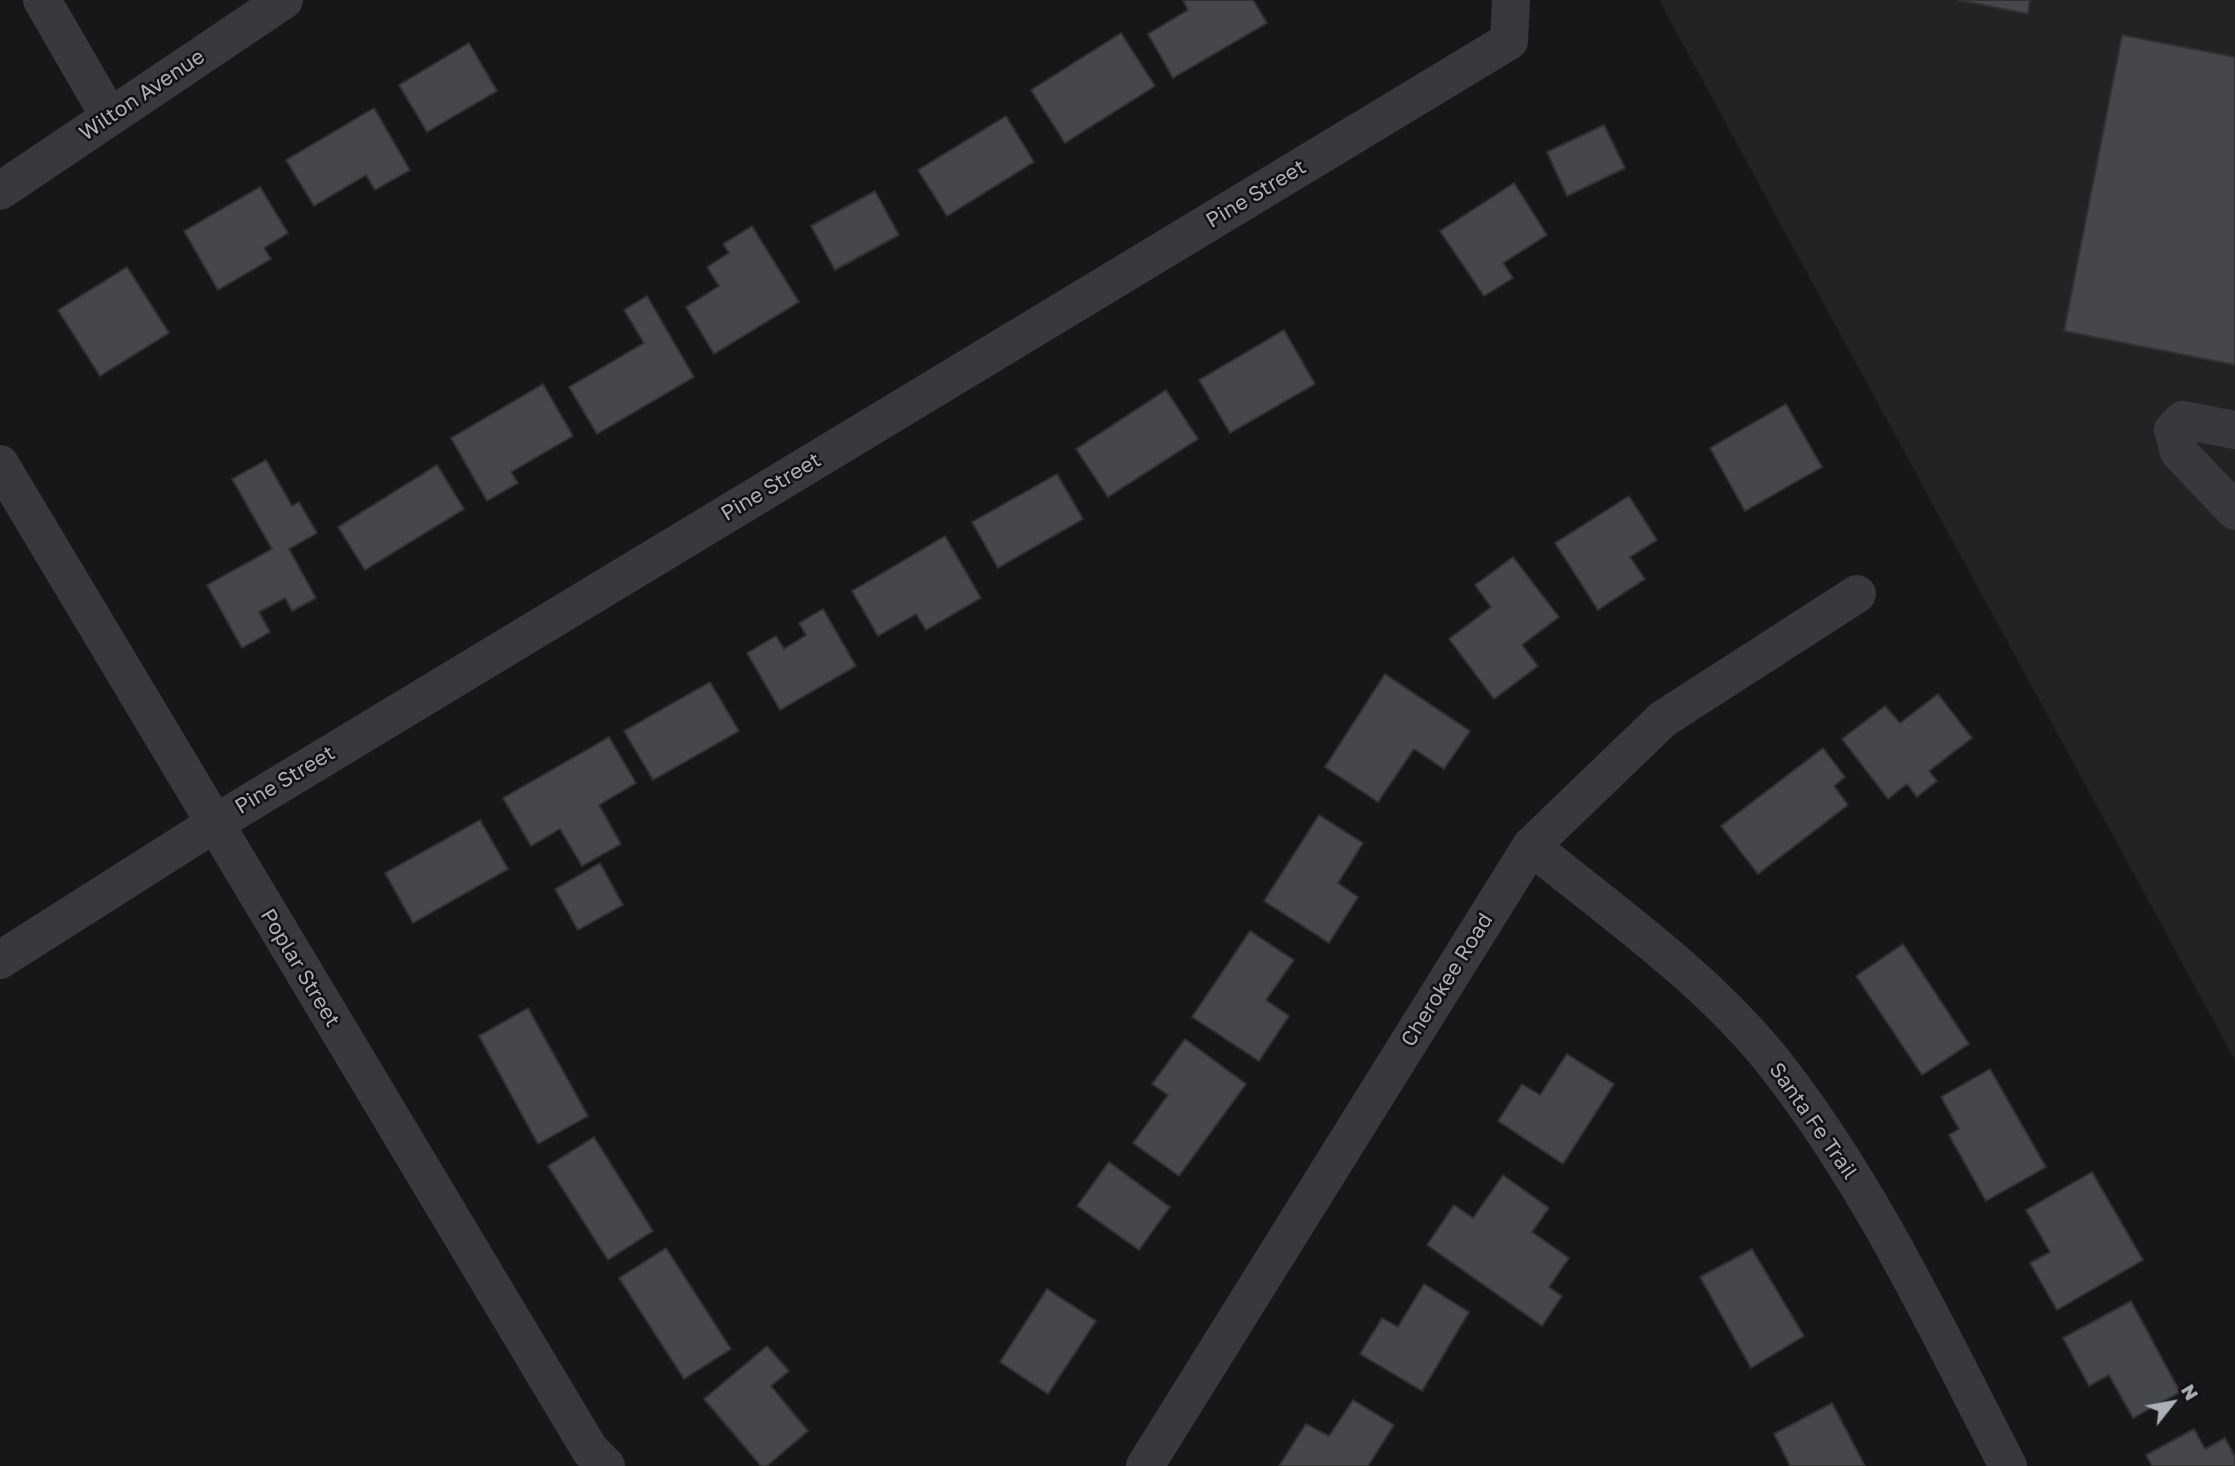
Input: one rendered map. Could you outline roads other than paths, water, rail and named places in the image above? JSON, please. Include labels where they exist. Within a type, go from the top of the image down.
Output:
[{"type":"street","points":[[42,0],[109,116]]},
{"type":"street","name":"Wilton Avenue","points":[[0,191],[284,0]]},
{"type":"street","name":"Pine Street","points":[[0,960],[214,824],[1510,41],[1511,0]]},
{"type":"street","points":[[2235,430],[2183,420],[2173,430],[2179,452],[2235,511]]},
{"type":"street","name":"Poplar Street","points":[[0,464],[588,1461]]},
{"type":"street","name":"Cherokee Road","points":[[1145,1466],[1531,846],[1663,719],[1857,594]]},
{"type":"street","name":"Santa Fe Trail","points":[[1531,846],[1707,991],[1774,1063],[1843,1158],[2008,1466]]}]
